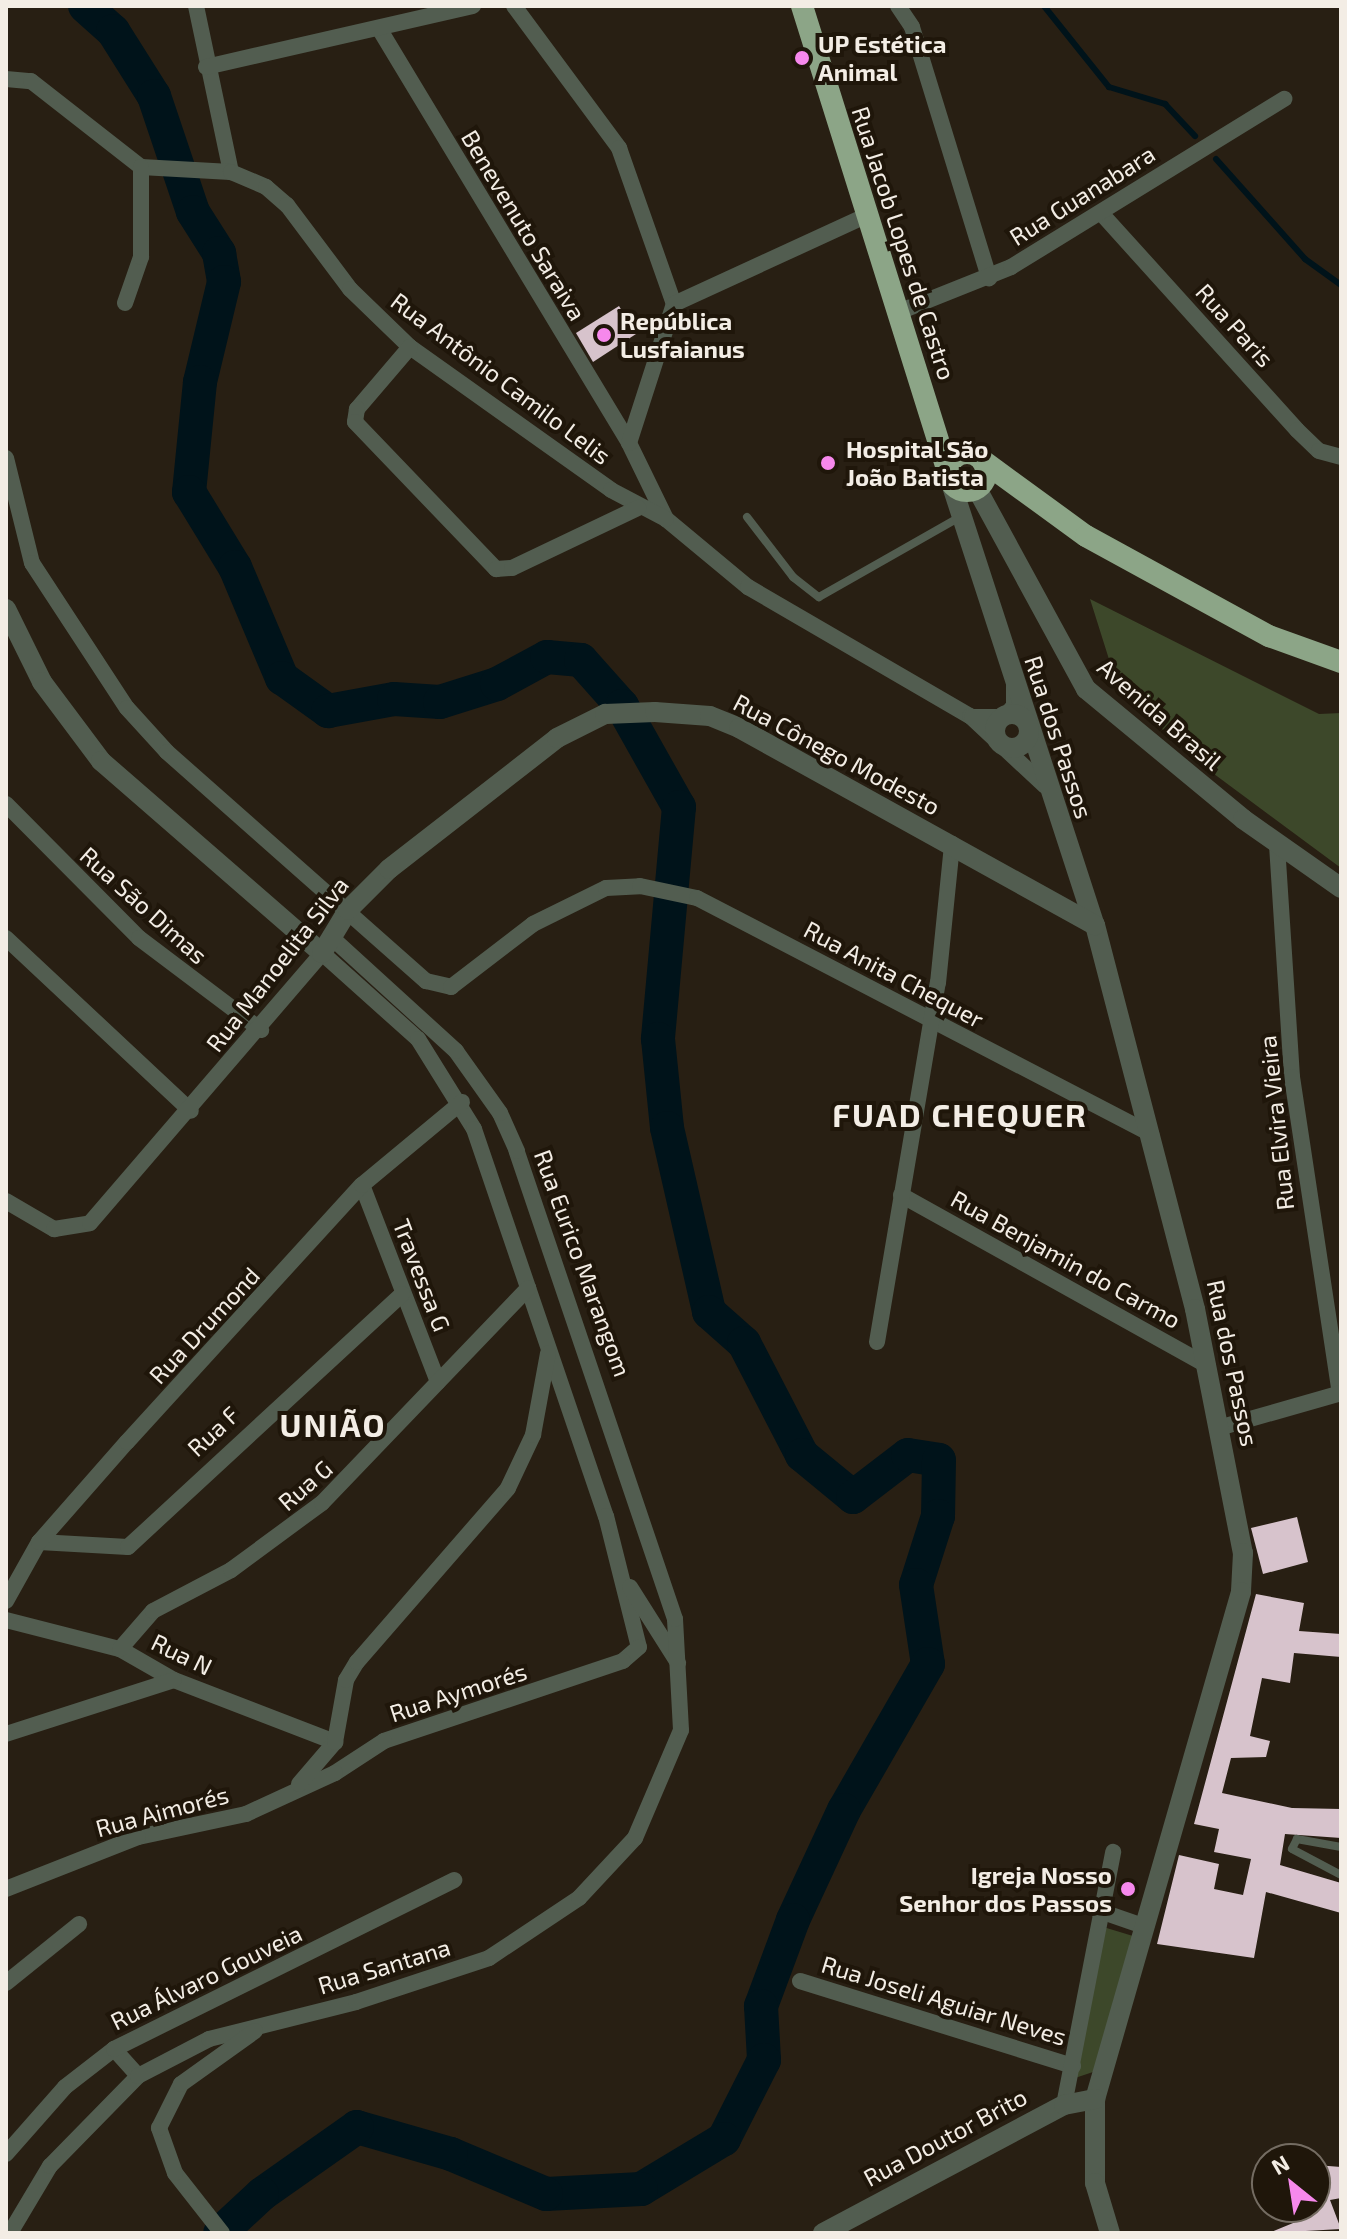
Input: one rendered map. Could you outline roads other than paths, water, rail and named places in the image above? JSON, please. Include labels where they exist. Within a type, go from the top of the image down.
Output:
[{"type":"highway","name":"Rua Jacob Lopes de Castro","points":[[802,6],[896,313],[963,493]]},
{"type":"highway","name":"Rua Jacob Lopes de Castro","points":[[929,404],[980,458],[1086,536],[1234,618],[1341,662]]},
{"type":"highway","points":[[958,455],[980,458],[963,493],[958,455]]},
{"type":"highway","points":[[963,493],[1023,492]]},
{"type":"street","points":[[196,6],[206,67],[231,172]]},
{"type":"street","points":[[206,67],[380,30],[473,6]]},
{"type":"street","points":[[514,6],[619,148],[674,304],[629,443]]},
{"type":"street","points":[[898,6],[912,27],[989,278]]},
{"type":"street","name":"Benevenuto Saraiva","points":[[380,30],[629,443],[666,519]]},
{"type":"street","name":"Rua Antônio Camilo Lelis","points":[[6,79],[31,81],[141,167],[231,172],[277,195],[350,289],[410,347],[638,508],[666,519]]},
{"type":"street","name":"Rua Guanabara","points":[[896,313],[989,278],[1101,213],[1284,99]]},
{"type":"street","points":[[125,303],[141,257],[141,167]]},
{"type":"street","name":"Rua Paris","points":[[1101,213],[1297,430],[1319,451],[1341,457]]},
{"type":"street","points":[[674,304],[865,216]]},
{"type":"street","points":[[410,347],[357,409],[355,422],[496,569],[512,568],[638,508]]},
{"type":"street","points":[[6,458],[32,563],[127,708],[167,752],[348,910]]},
{"type":"street","name":"Rua dos Passos","points":[[963,493],[1045,786],[1095,925],[1151,1134],[1222,1427],[1244,1574],[1095,2099],[1095,2183],[1110,2233]]},
{"type":"street","name":"Avenida Brasil","points":[[963,493],[1086,689],[1277,845],[1341,888]]},
{"type":"street","points":[[666,519],[748,587],[970,716],[1045,786]]},
{"type":"street","points":[[6,609],[42,682],[101,761],[326,945],[396,1014],[462,1102],[487,1159],[623,1575],[680,1667]]},
{"type":"street","points":[[1000,742],[996,729],[1014,706],[1014,684]]},
{"type":"street","name":"Rua Cônego Modesto","points":[[557,738],[605,714],[655,712],[710,716],[739,728],[1095,925]]},
{"type":"street","points":[[970,716],[1015,715],[1028,725],[1023,744],[1000,742]]},
{"type":"street","name":"Rua Manoelita Silva","points":[[6,1201],[54,1229],[90,1223],[111,1205],[261,1030],[326,945],[348,910],[389,869],[557,738]]},
{"type":"street","name":"Rua São Dimas","points":[[6,804],[139,938],[261,1030]]},
{"type":"street","points":[[877,1342],[930,1020],[952,844]]},
{"type":"street","name":"Rua Elvira Vieira","points":[[1277,845],[1292,1077],[1340,1393]]},
{"type":"street","name":"Rua Anita Chequer","points":[[348,910],[439,988],[461,981],[533,924],[606,888],[640,886],[697,898],[1151,1134]]},
{"type":"street","points":[[6,938],[191,1111]]},
{"type":"street","name":"Rua Eurico Marangom","points":[[326,945],[456,1051],[500,1113],[610,1411],[675,1619],[680,1667]]},
{"type":"street","name":"Rua Drumond","points":[[6,1601],[39,1542],[362,1185],[462,1102]]},
{"type":"street","name":"Travessa G","points":[[362,1185],[438,1382]]},
{"type":"street","name":"Rua Benjamin do Carmo","points":[[901,1195],[1208,1366]]},
{"type":"street","name":"Rua G","points":[[120,1649],[153,1611],[231,1570],[322,1503],[528,1288]]},
{"type":"street","name":"Rua F","points":[[39,1542],[128,1547],[402,1294]]},
{"type":"street","points":[[286,1796],[326,1759],[335,1742],[346,1680],[357,1662],[478,1526],[524,1459],[549,1349]]},
{"type":"street","points":[[1222,1427],[1340,1393]]},
{"type":"street","name":"Rua Aymorés","points":[[286,1796],[384,1741],[623,1661],[633,1655],[638,1637],[623,1575]]},
{"type":"street","name":"Rua N","points":[[6,1620],[120,1649],[174,1680],[335,1742]]},
{"type":"street","name":"Rua Santana","points":[[10,2233],[50,2166],[138,2076],[209,2039],[270,2021],[356,2002],[489,1958],[579,1898],[635,1838],[665,1779],[681,1730],[680,1667]]},
{"type":"street","points":[[6,1734],[174,1680]]},
{"type":"street","name":"Rua Aimorés","points":[[6,1889],[138,1837],[246,1814],[286,1796]]},
{"type":"street","points":[[1064,2105],[1097,1910],[1113,1852]]},
{"type":"street","name":"Rua Álvaro Gouveia","points":[[6,2154],[65,2087],[114,2049],[454,1880]]},
{"type":"street","points":[[1097,1910],[1146,1927]]},
{"type":"street","points":[[6,1983],[79,1924]]},
{"type":"street","name":"Rua Joseli Aguiar Neves","points":[[800,1981],[1073,2066]]},
{"type":"street","points":[[222,2233],[195,2200],[165,2152],[159,2128],[166,2106],[202,2066],[270,2021]]},
{"type":"street","points":[[114,2049],[138,2076]]},
{"type":"street","name":"Rua Doutor Brito","points":[[823,2233],[1064,2105],[1095,2099]]},
{"type":"lane","points":[[747,517],[793,577],[819,597],[963,493]]},
{"type":"lane","points":[[1341,1847],[1297,1839],[1292,1849],[1341,1875]]},
{"type":"waterway","points":[[85,6],[113,31],[154,96],[193,212],[219,253],[224,282],[200,382],[189,492],[235,567],[282,678],[328,711],[394,699],[440,702],[497,684],[547,657],[581,660],[622,706],[679,807],[658,1039],[667,1128],[709,1312],[744,1343],[802,1455],[853,1497],[908,1455],[939,1460],[938,1516],[916,1585],[928,1664],[844,1810],[793,1920],[761,2006],[764,2060],[724,2139],[641,2189],[546,2194],[451,2154],[357,2127],[262,2194],[220,2233]]},
{"type":"waterway","points":[[1044,6],[1109,87],[1165,104],[1195,136]]},
{"type":"waterway","points":[[1216,159],[1305,259],[1341,285]]},
{"type":"place","name":"UP Estética Animal","points":[[802,58]]},
{"type":"place","name":"República Lusfaianus","points":[[604,335]]},
{"type":"place","name":"Hospital São João Batista","points":[[828,463]]},
{"type":"place","name":"Igreja Nosso Senhor dos Passos","points":[[1128,1889]]},
{"type":"district","name":"FUAD CHEQUER","points":[[960,1114]]},
{"type":"district","name":"UNIÃO","points":[[333,1424]]}]
